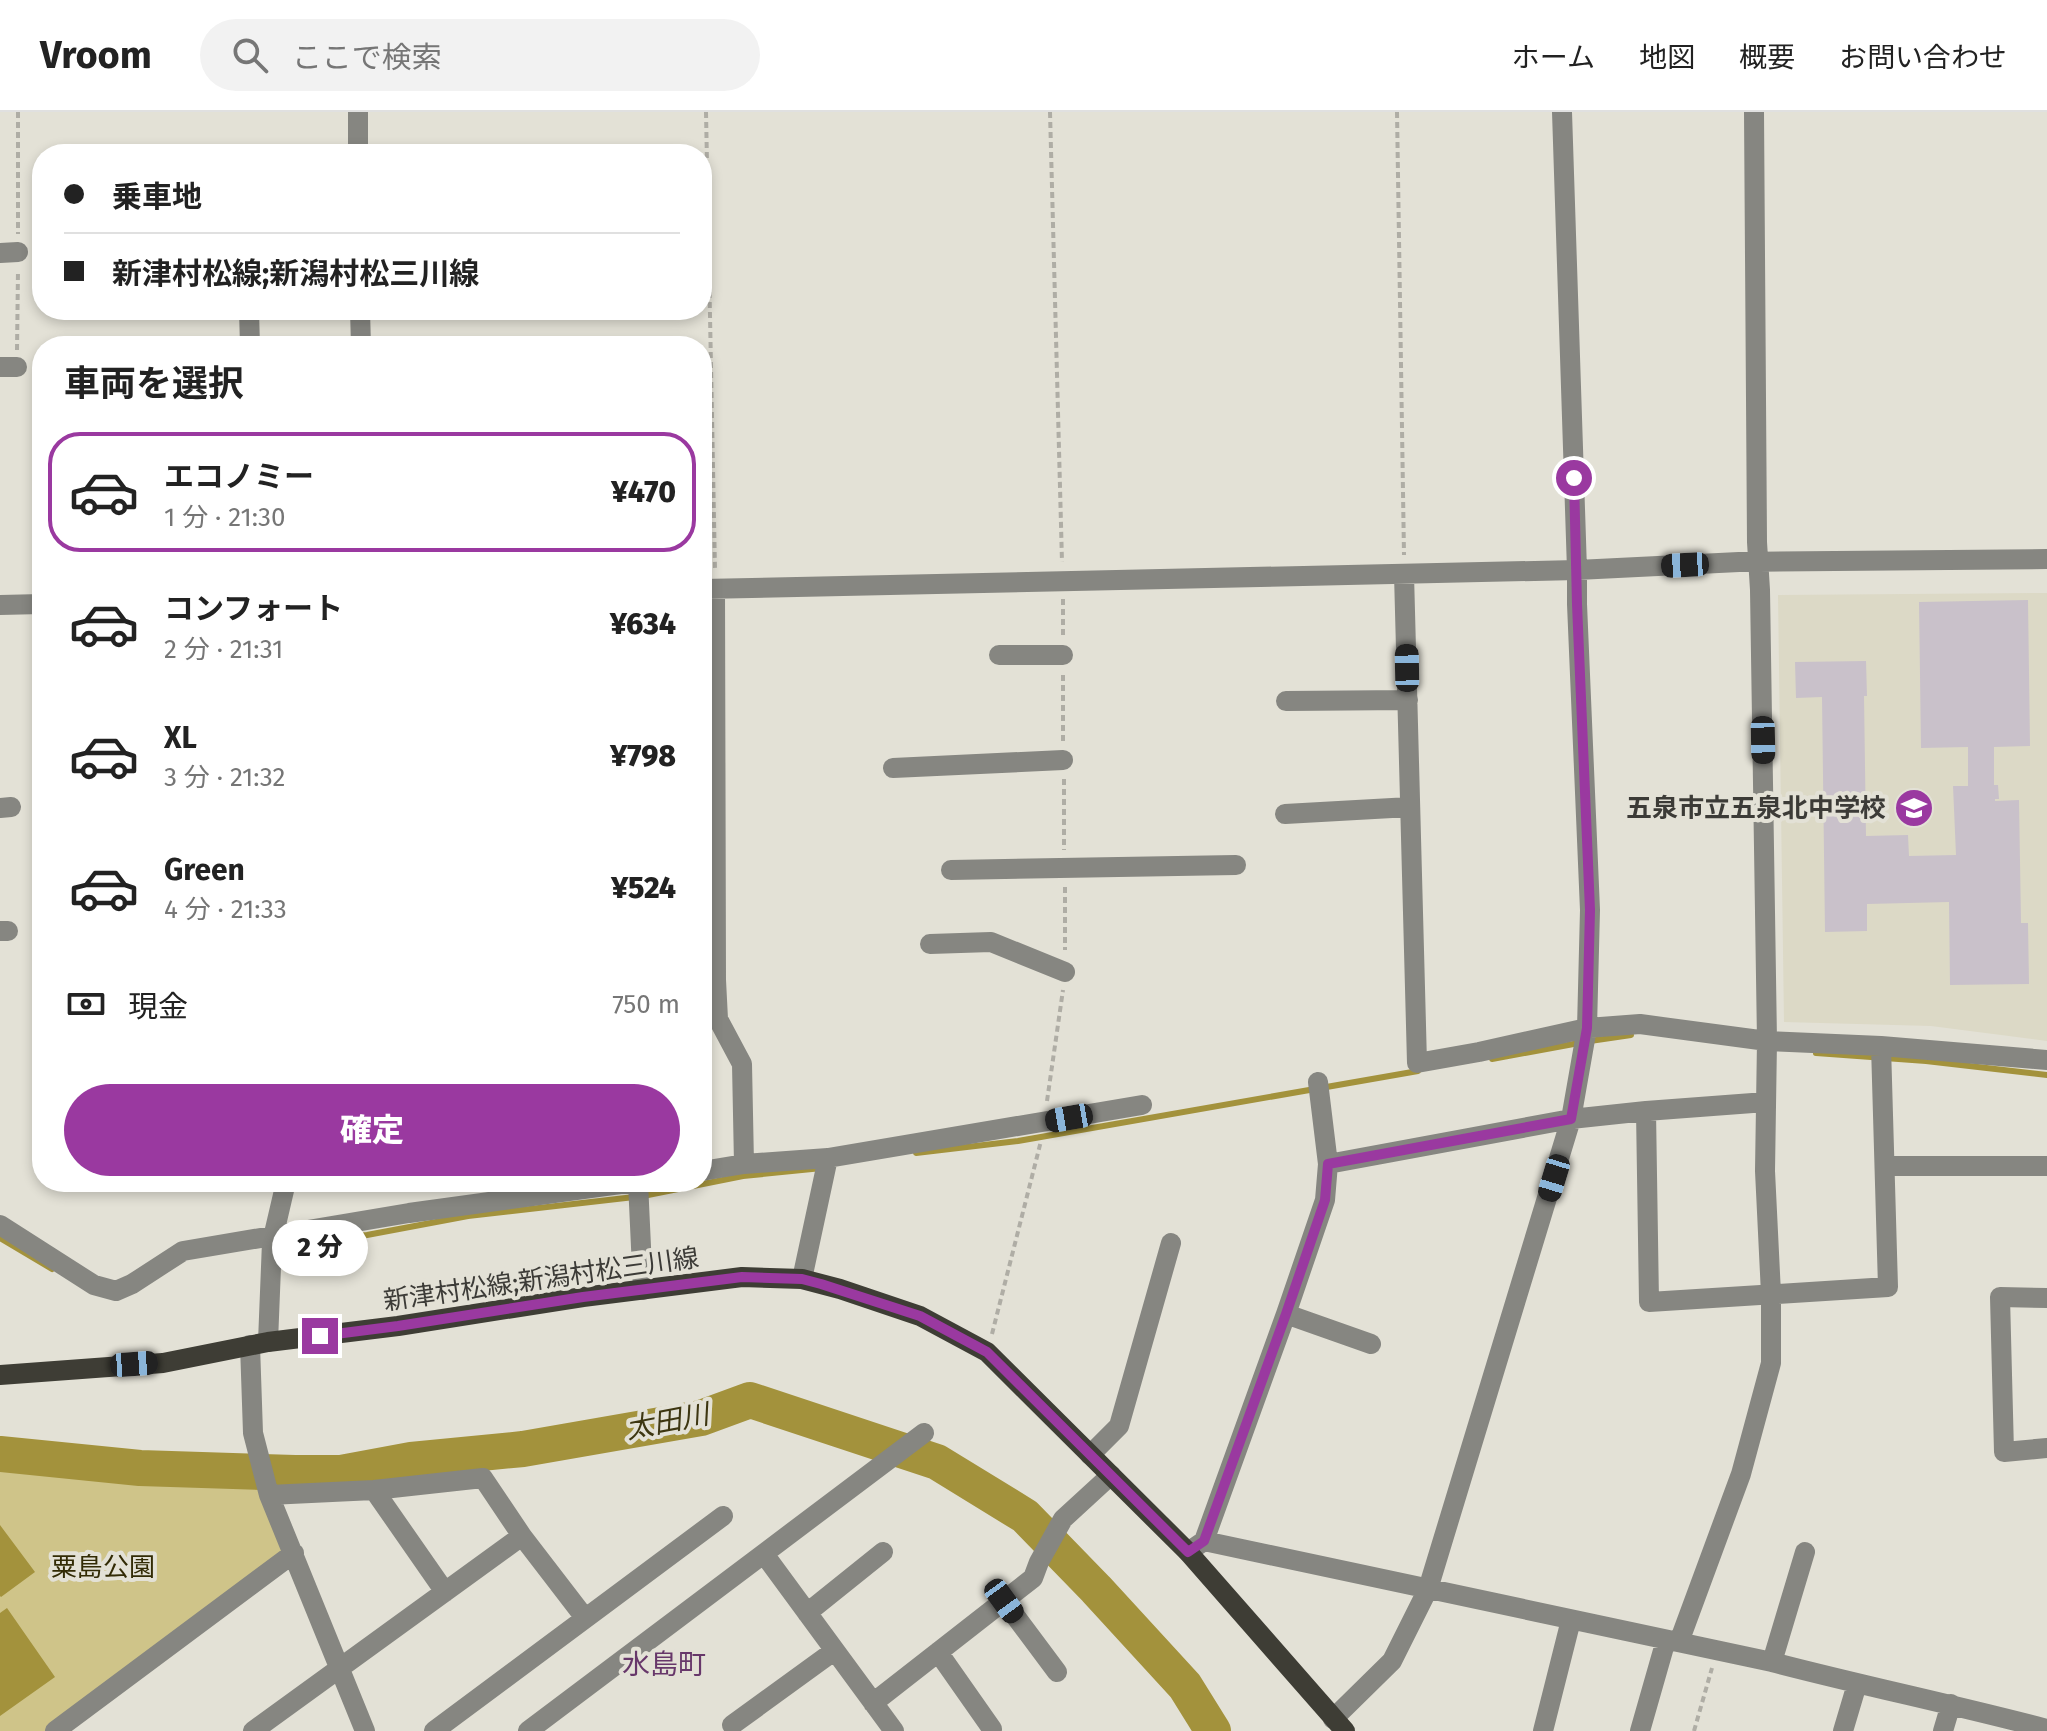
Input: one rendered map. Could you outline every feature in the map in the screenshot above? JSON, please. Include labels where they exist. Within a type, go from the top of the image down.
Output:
[{"type":"main road","name":"新津村松線;新潟村松三川線","points":[[0,1375],[163,1363],[259,1344],[742,1277],[802,1279],[840,1289],[920,1316],[987,1352],[1111,1475],[1196,1546],[1332,1727]]},
{"type":"street","points":[[358,112],[358,144]]},
{"type":"street","points":[[1332,1727],[1392,1661],[1428,1589],[1571,1119],[1587,1028],[1590,910],[1562,112]]},
{"type":"street","points":[[1640,1731],[1741,1474],[1771,1363],[1765,1171],[1767,1041],[1754,112]]},
{"type":"street","points":[[712,589],[1577,570],[1739,562],[2047,559]]},
{"type":"street","points":[[1404,574],[1417,1063],[1587,1028],[1640,1024],[1767,1041],[1881,1046],[2047,1060]]},
{"type":"street","points":[[0,605],[32,604]]},
{"type":"street","points":[[999,655],[1063,655]]},
{"type":"street","points":[[1286,701],[1408,700]]},
{"type":"street","points":[[893,768],[1063,760]]},
{"type":"street","points":[[1285,814],[1410,807]]},
{"type":"street","points":[[712,828],[718,1019],[742,1064],[744,1164]]},
{"type":"street","points":[[951,870],[1236,865]]},
{"type":"street","points":[[930,944],[991,942],[1065,972]]},
{"type":"street","points":[[1646,1111],[1649,1302],[1888,1287],[1881,1046]]},
{"type":"street","points":[[1318,1082],[1328,1164],[1325,1200],[1286,1314],[1196,1546],[1428,1589],[1717,1650],[2047,1729]]},
{"type":"street","points":[[1328,1164],[1571,1119],[1766,1102]]},
{"type":"street","points":[[712,1169],[828,1158],[1142,1105]]},
{"type":"street","points":[[802,1279],[828,1158]]},
{"type":"street","points":[[1886,1166],[2047,1166]]},
{"type":"street","points":[[284,1192],[273,1235],[259,1344],[253,1433],[269,1495],[365,1731]]},
{"type":"street","points":[[0,1225],[94,1285],[116,1291],[183,1251],[409,1213],[563,1192]]},
{"type":"street","points":[[637,1192],[643,1290]]},
{"type":"street","points":[[1090,1455],[1119,1426],[1171,1243]]},
{"type":"street","points":[[2047,1298],[2000,1297],[2004,1452],[2047,1448]]},
{"type":"street","points":[[1286,1314],[1371,1344]]},
{"type":"street","points":[[528,1731],[924,1433]]},
{"type":"street","points":[[873,1703],[1033,1578],[1063,1519],[1111,1475]]},
{"type":"street","points":[[269,1495],[374,1490],[483,1478],[522,1536],[585,1618]]},
{"type":"street","points":[[374,1490],[445,1592]]},
{"type":"street","points":[[434,1731],[723,1516]]},
{"type":"street","points":[[253,1731],[522,1536]]},
{"type":"street","points":[[807,1613],[883,1552]]},
{"type":"street","points":[[1772,1662],[1805,1552]]},
{"type":"street","points":[[55,1731],[294,1553]]},
{"type":"street","points":[[764,1554],[894,1731]]},
{"type":"street","points":[[1004,1601],[1057,1672]]},
{"type":"street","points":[[1543,1731],[1571,1620]]},
{"type":"street","points":[[732,1725],[834,1651]]},
{"type":"street","points":[[938,1652],[992,1729]]},
{"type":"street","points":[[1843,1731],[1857,1684]]},
{"type":"street","points":[[1943,1731],[1951,1704]]},
{"type":"path","points":[[706,112],[706,144]]},
{"type":"path","points":[[1050,112],[1063,581]]},
{"type":"path","points":[[1397,112],[1404,574]]},
{"type":"path","points":[[987,1352],[1043,1131]]},
{"type":"path","points":[[1694,1731],[1717,1650]]},
{"type":"shaded area","name":"五泉市立五泉北中学校","points":[[2047,593],[2047,1041],[1931,1026],[1784,1022],[1778,595]]},
{"type":"shaded area","points":[[0,1525],[35,1572],[1,1597],[0,1596]]},
{"type":"shaded area","points":[[7,1608],[55,1677],[0,1716],[0,1613]]},
{"type":"green space","name":"粟島公園","points":[[0,1454],[264,1476],[294,1553],[55,1731],[0,1731]]},
{"type":"building","points":[[2028,600],[2030,746],[1994,747],[1994,785],[1998,785],[1999,799],[1995,801],[2019,800],[2021,923],[2028,923],[2029,984],[1950,985],[1949,902],[1867,904],[1867,931],[1825,932],[1822,697],[1796,698],[1795,662],[1866,661],[1866,836],[1908,835],[1909,856],[1956,855],[1953,786],[1968,786],[1968,747],[1921,748],[1919,602]]},
{"type":"waterway","points":[[1590,1041],[1631,1035]]},
{"type":"waterway","points":[[1492,1059],[1579,1043]]},
{"type":"waterway","points":[[1816,1053],[1926,1061],[2047,1075]]},
{"type":"waterway","points":[[916,1153],[1018,1141],[1418,1071]]},
{"type":"waterway","points":[[712,1182],[822,1168]]},
{"type":"waterway","points":[[283,1244],[367,1235],[468,1216],[663,1192]]},
{"type":"waterway","points":[[0,1238],[52,1269]]},
{"type":"waterway","name":"太田川","points":[[0,1454],[140,1468],[341,1473],[411,1460],[523,1449],[701,1418],[750,1400],[937,1462],[1025,1516],[1185,1686],[1213,1731]]},
{"type":"place","name":"五泉市立五泉北中学校","points":[[1914,808]]},
{"type":"district","name":"水島町","points":[[664,1664]]},
{"type":"route","points":[[320,1336],[742,1277],[802,1279],[920,1316],[987,1352],[1188,1552],[1204,1541],[1235,1456],[1325,1200],[1328,1164],[1571,1119],[1587,1028],[1590,910],[1574,478]]}]
